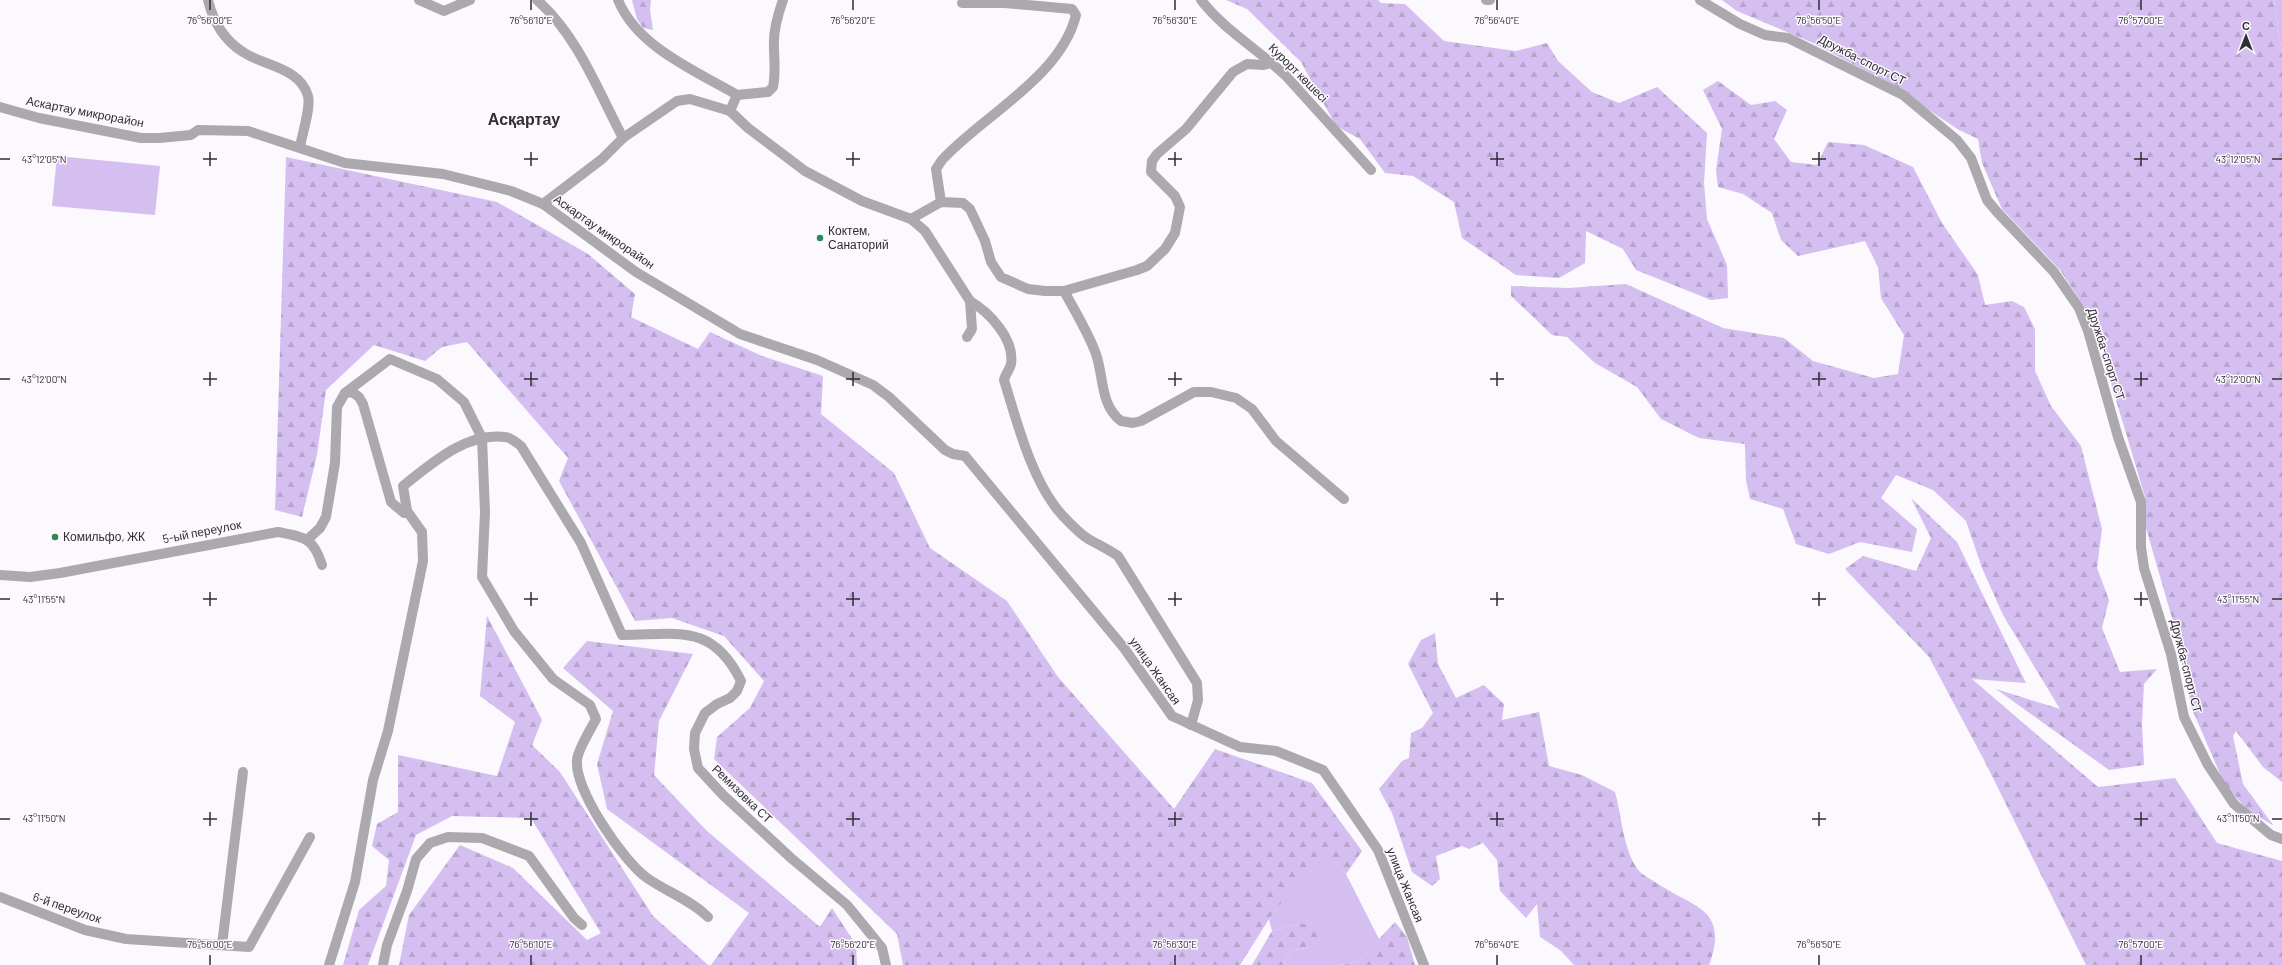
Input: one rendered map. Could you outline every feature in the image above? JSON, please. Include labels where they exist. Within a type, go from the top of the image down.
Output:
[{"type":"street","points":[[208,0],[222,34],[244,53],[278,67],[292,76],[303,86],[308,96],[308,105],[300,147]]},
{"type":"street","points":[[419,0],[444,10],[470,0]]},
{"type":"street","points":[[537,0],[556,17],[570,37],[623,138]]},
{"type":"street","points":[[618,0],[624,14],[651,41],[674,58],[737,95],[768,92],[773,87],[775,77],[774,37],[777,16],[783,0]]},
{"type":"street","name":"Курорт көшесі","points":[[1201,0],[1227,28],[1272,63],[1371,170]]},
{"type":"street","name":"Дружба-спорт СТ","points":[[1700,0],[1740,24],[1766,35],[1788,38],[1903,95],[1957,140],[1971,158],[1988,200],[1996,212],[2054,272],[2079,308],[2088,331],[2118,437],[2141,502],[2141,547],[2144,568],[2172,654],[2184,717],[2204,758],[2234,804],[2271,835],[2282,839]]},
{"type":"street","points":[[941,202],[936,169],[942,160],[1020,94],[1045,68],[1063,43],[1076,15],[1072,9],[1048,6],[962,3]]},
{"type":"street","points":[[911,219],[941,202],[963,203],[970,209],[985,241],[991,262],[1001,277],[1028,289],[1045,292],[1064,290],[1142,268],[1165,249],[1175,233],[1180,207],[1175,196],[1151,172],[1152,161],[1186,128],[1233,72],[1247,64],[1263,65],[1272,63]]},
{"type":"street","points":[[730,111],[737,95]]},
{"type":"street","points":[[542,204],[602,159],[623,138],[677,101],[690,99],[730,111],[748,128],[804,171],[862,201],[892,210],[911,219],[925,231],[970,301],[992,316],[1005,336],[1012,356],[1011,365],[1004,380],[1029,458],[1043,485],[1061,514],[1090,541],[1106,547],[1118,556],[1197,683],[1198,700],[1191,725]]},
{"type":"street","name":"Аскартау микрорайон","points":[[0,107],[39,118],[141,138],[191,135],[198,130],[248,131],[345,163],[444,174],[511,191],[542,204],[636,272],[740,334],[818,360],[873,385],[889,397],[945,450],[965,457]]},
{"type":"street","points":[[1064,290],[1096,353],[1104,394],[1110,410],[1121,421],[1132,423],[1141,421],[1199,391],[1223,394],[1236,398],[1252,409],[1276,442],[1344,499]]},
{"type":"street","points":[[967,337],[972,329],[970,301]]},
{"type":"street","points":[[322,565],[317,550],[307,540],[320,528],[326,518],[335,462],[337,407],[345,393],[390,359],[431,376],[464,402],[482,438],[485,512],[482,578],[514,631],[553,679],[590,705],[596,719],[577,759],[578,778],[606,829],[630,863],[646,877],[697,906],[708,917]]},
{"type":"street","points":[[345,393],[352,392],[359,397],[363,404],[390,502],[404,513],[407,511]]},
{"type":"street","name":"Ремизовка СТ","points":[[482,438],[507,436],[521,446],[581,543],[622,635],[674,633],[694,635],[721,650],[732,662],[741,681],[736,691],[730,698],[717,704],[705,713],[696,732],[694,749],[698,768],[723,795],[791,858],[847,905],[882,948],[886,965]]},
{"type":"street","points":[[329,965],[355,882],[373,780],[388,731],[423,561],[422,532],[407,511],[403,486],[446,453],[482,438]]},
{"type":"street","name":"улица Жансая","points":[[965,457],[1124,648],[1172,716],[1240,747],[1276,751],[1323,770],[1378,850],[1424,965]]},
{"type":"street","name":"5-ый переулок","points":[[0,575],[30,577],[60,573],[278,532],[304,536],[307,540]]},
{"type":"street","points":[[222,945],[243,772]]},
{"type":"street","name":"6-й переулок","points":[[0,897],[85,930],[126,939],[249,947],[310,837]]},
{"type":"street","points":[[383,965],[387,945],[407,891],[416,859],[430,843],[448,837],[482,838],[529,856],[574,918],[582,925]]},
{"type":"green space","points":[[632,0],[651,0],[650,10],[653,30],[643,28],[637,19]]},
{"type":"green space","points":[[1226,0],[1378,0],[1381,3],[1405,4],[1444,41],[1516,51],[1547,43],[1558,61],[1592,92],[1619,103],[1657,87],[1707,133],[1704,183],[1707,219],[1727,265],[1728,298],[1711,300],[1636,270],[1623,249],[1586,231],[1585,263],[1559,278],[1516,275],[1462,238],[1454,202],[1413,176],[1385,173],[1360,139],[1336,126],[1301,62],[1247,9]]},
{"type":"green space","points":[[1722,0],[2274,0],[2282,54],[2282,782],[2263,767],[2236,731],[2233,736],[2243,784],[2273,825],[2248,811],[2224,783],[2192,709],[2174,625],[2146,528],[2145,497],[2111,383],[2098,328],[2060,270],[2002,209],[1982,163],[1978,139],[1959,130],[1885,81],[1813,43],[1737,11]]},
{"type":"green space","points":[[2274,0],[2282,0],[2282,54]]},
{"type":"green space","points":[[1718,81],[1751,105],[1775,101],[1787,110],[1774,139],[1791,162],[1817,165],[1828,142],[1864,145],[1913,167],[1942,223],[1978,275],[1985,305],[2012,301],[2024,307],[2035,329],[2035,371],[2051,406],[2081,446],[2102,529],[2097,568],[2109,600],[2102,628],[2120,672],[2157,669],[2144,684],[2142,724],[2144,765],[2109,770],[1996,689],[2060,709],[2003,615],[1982,568],[1966,521],[1933,490],[1896,475],[1881,498],[1917,529],[1912,552],[1860,542],[1829,554],[1796,544],[1783,509],[1750,499],[1746,480],[1745,444],[1699,438],[1661,419],[1637,387],[1595,363],[1567,337],[1552,335],[1511,296],[1511,286],[1568,288],[1626,284],[1723,328],[1784,338],[1813,361],[1874,378],[1898,374],[1904,335],[1881,298],[1878,267],[1865,241],[1798,256],[1781,240],[1772,213],[1743,194],[1718,187],[1716,170],[1722,129],[1703,90]]},
{"type":"green space","points":[[57,156],[160,166],[155,215],[52,206]]},
{"type":"green space","points":[[286,157],[497,202],[588,254],[635,294],[631,317],[698,349],[710,332],[762,356],[823,376],[821,414],[894,473],[930,548],[1007,601],[1058,677],[1174,809],[1215,749],[1312,783],[1362,851],[1346,874],[1322,850],[1269,919],[1240,965],[903,965],[897,934],[714,759],[717,737],[750,708],[764,681],[724,636],[672,618],[635,621],[559,481],[568,458],[467,342],[442,347],[425,361],[374,345],[326,390],[317,455],[302,517],[275,510]]},
{"type":"green space","points":[[1911,498],[1957,542],[2026,683],[1972,679],[2098,787],[2175,778],[2217,843],[2282,861],[2282,965],[2086,965],[1984,760],[1929,657],[1845,569],[1863,556],[1916,571],[1931,538]]},
{"type":"green space","points":[[487,616],[542,720],[532,745],[560,772],[653,916],[708,965],[399,965],[409,915],[460,845],[513,868],[587,940],[601,933],[531,818],[452,816],[416,835],[368,965],[343,965],[359,910],[386,886],[389,860],[372,846],[377,824],[398,812],[398,755],[497,776],[515,722],[480,696]]},
{"type":"green space","points":[[1435,633],[1438,664],[1456,698],[1484,685],[1504,704],[1502,720],[1539,712],[1549,766],[1582,775],[1615,792],[1626,845],[1634,864],[1645,876],[1694,905],[1704,912],[1711,921],[1715,932],[1714,946],[1709,965],[1574,965],[1560,950],[1540,937],[1537,904],[1526,918],[1500,891],[1497,860],[1483,843],[1469,849],[1462,846],[1436,856],[1440,879],[1432,886],[1412,872],[1392,813],[1379,789],[1402,761],[1409,758],[1411,733],[1422,728],[1433,713],[1408,664],[1421,640]]},
{"type":"green space","points":[[587,641],[693,654],[659,721],[654,775],[707,831],[820,927],[832,908],[856,945],[857,965],[711,965],[749,913],[607,809],[597,764],[613,711],[563,668]]},
{"type":"green space","points":[[1322,849],[1346,874],[1379,939],[1357,962],[1339,965],[1283,965],[1291,951],[1320,945],[1317,924],[1298,924],[1272,931],[1269,919]]},
{"type":"green space","points":[[1395,922],[1407,937],[1415,965],[1339,965],[1357,962]]},
{"type":"green space","points":[[1298,924],[1317,924],[1321,945],[1291,951],[1283,965],[1252,965],[1272,931]]},
{"type":"place","name":"Коктем, Санаторий","points":[[820,238]]},
{"type":"place","name":"Комильфо, ЖК","points":[[55,537]]},
{"type":"district","name":"Асқартау","points":[[524,119]]}]
